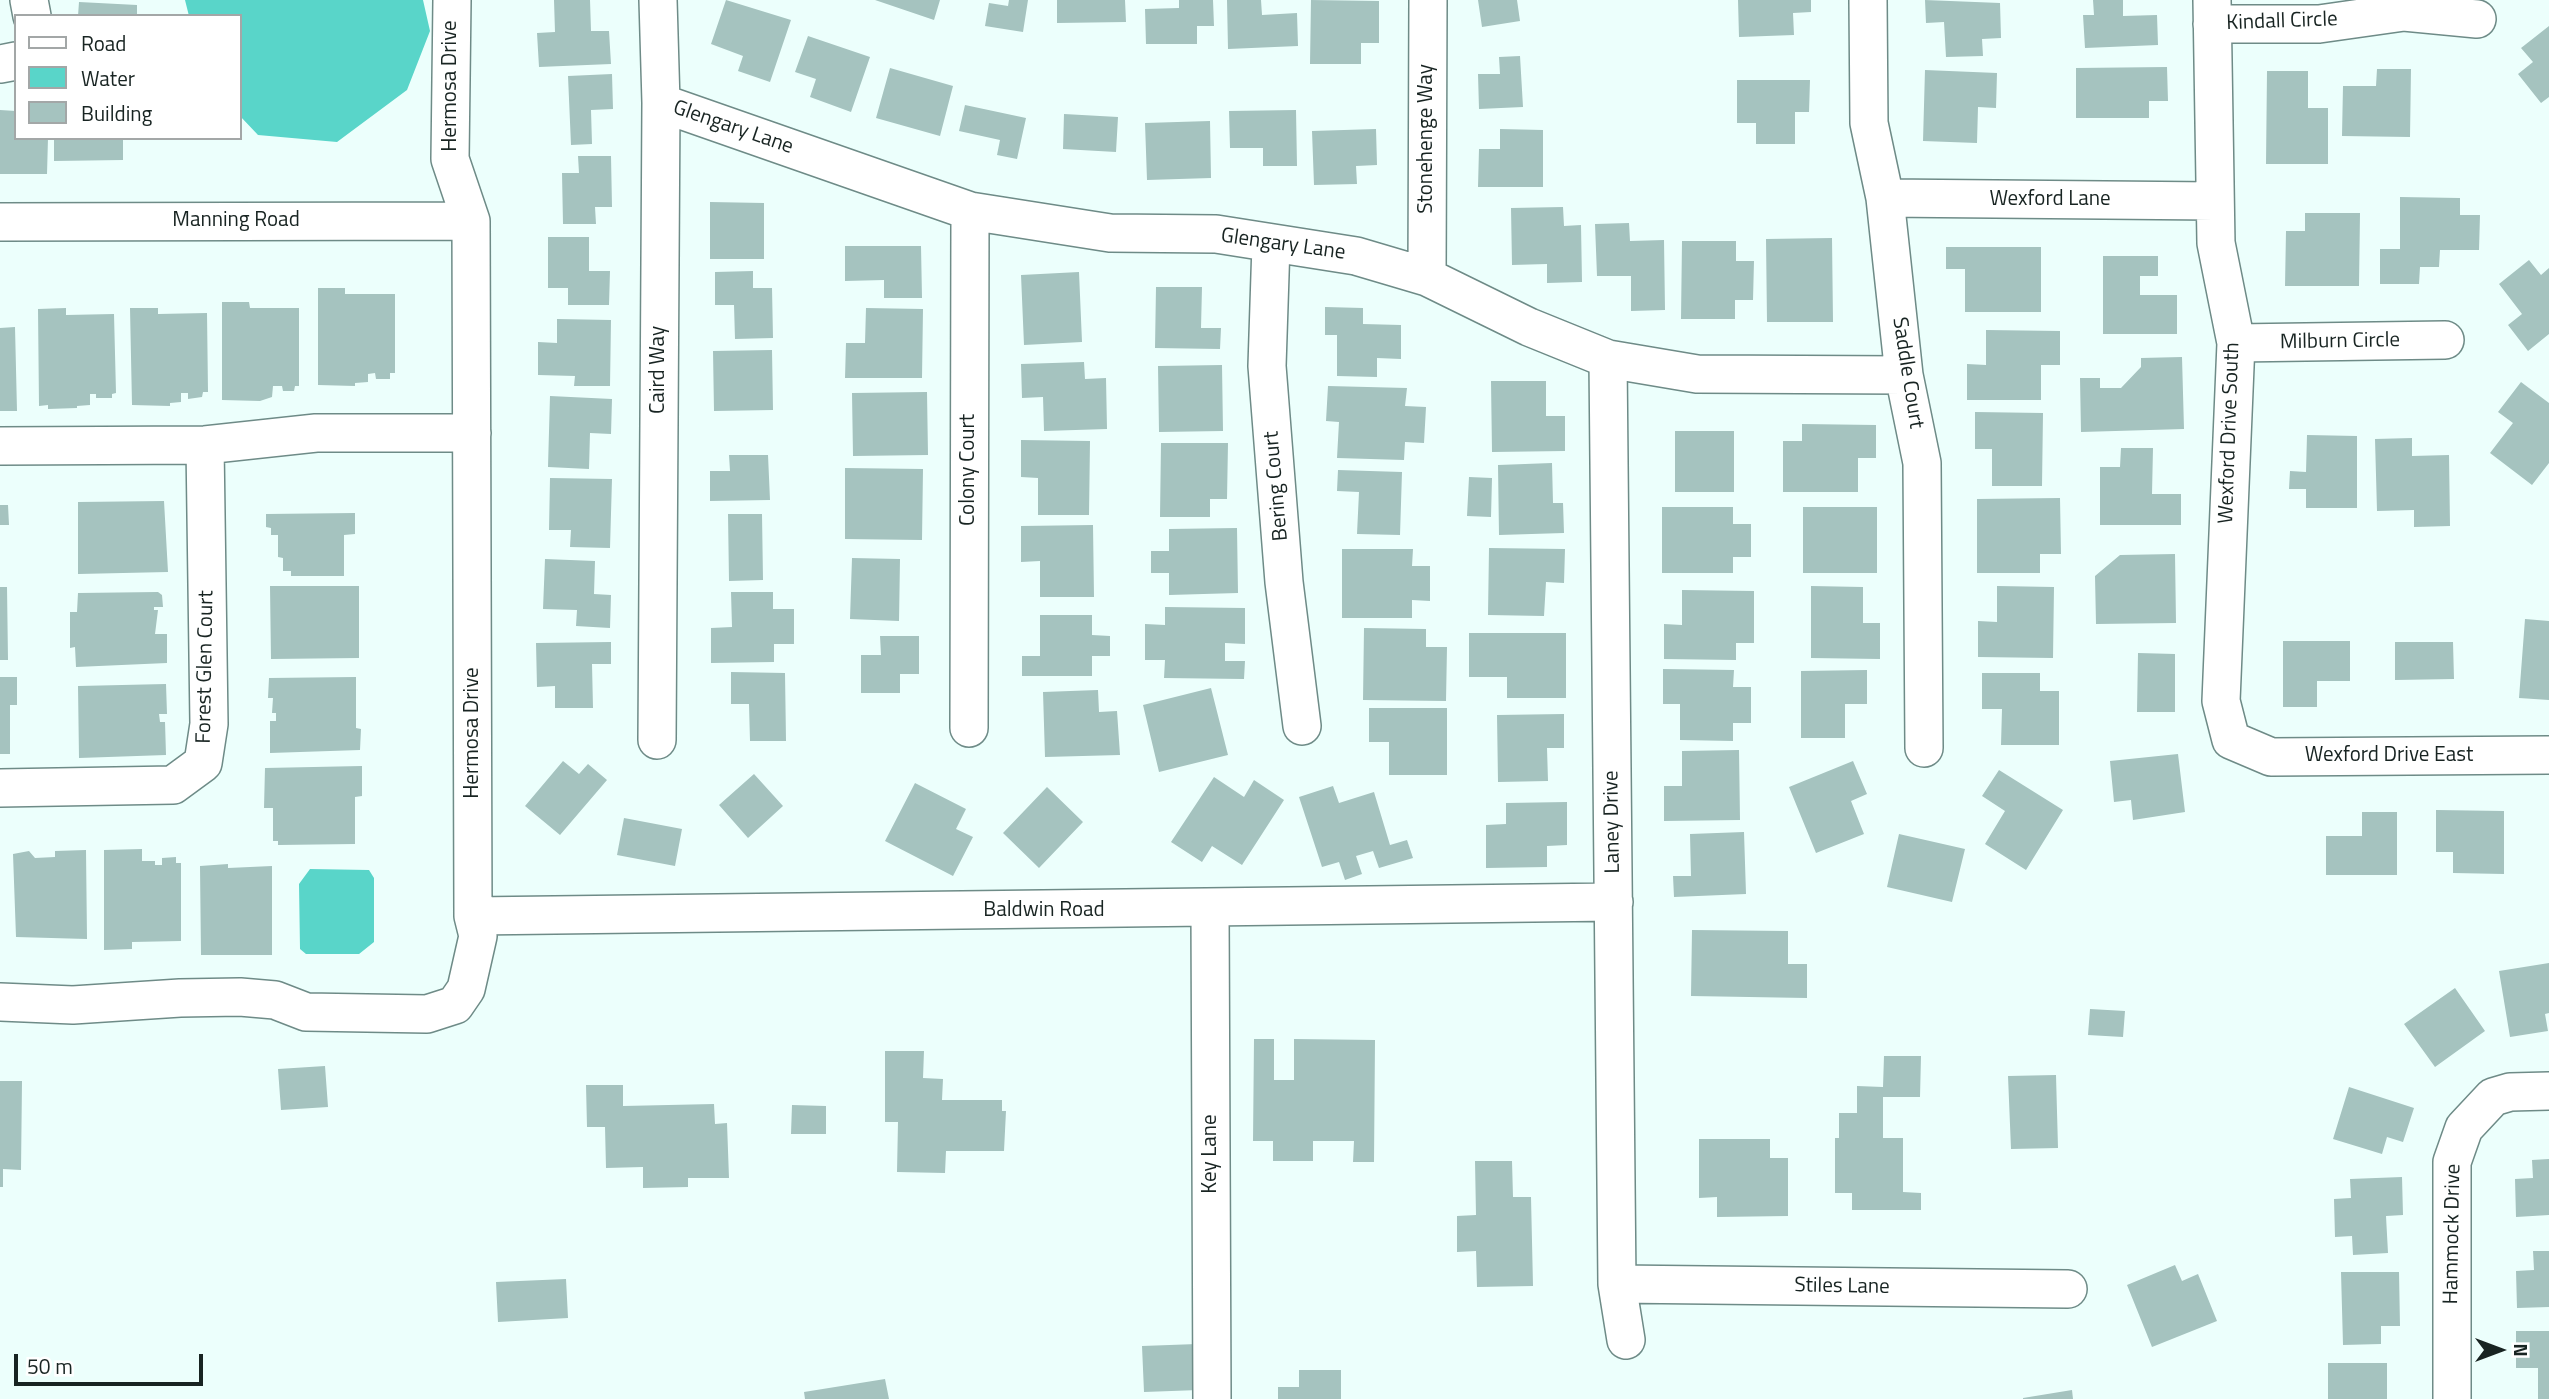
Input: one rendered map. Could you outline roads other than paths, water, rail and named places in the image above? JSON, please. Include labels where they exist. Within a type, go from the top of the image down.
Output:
[{"type":"street","name":"Hermosa Drive","points":[[0,1003],[73,1005],[228,997],[275,1000],[306,1012],[427,1014],[456,1005],[466,989],[478,936],[474,916],[471,221],[450,159],[452,0]]},
{"type":"street","name":"Caird Way","points":[[657,740],[660,103],[658,0]]},
{"type":"street","name":"Stonehenge Way","points":[[1427,277],[1428,0]]},
{"type":"street","name":"Saddle Court","points":[[1868,0],[1870,123],[1885,198],[1904,376],[1922,463],[1924,748]]},
{"type":"street","name":"Kindall Circle","points":[[2212,12],[2319,24],[2404,12],[2477,19]]},
{"type":"street","name":"Wexford Drive South","points":[[2212,12],[2216,243],[2236,343],[2221,701],[2231,740]]},
{"type":"street","name":"Glengary Lane","points":[[660,103],[970,211],[1110,233],[1216,234],[1356,256],[1427,277],[1529,327],[1608,359],[1697,374],[1904,376]]},
{"type":"street","name":"Wexford Lane","points":[[1885,198],[2214,201]]},
{"type":"street","name":"Colony Court","points":[[968,728],[970,211]]},
{"type":"street","name":"Manning Road","points":[[0,222],[471,221]]},
{"type":"street","name":"Bering Court","points":[[1271,244],[1267,366],[1284,582],[1302,726]]},
{"type":"street","name":"Milburn Circle","points":[[2236,343],[2445,340]]},
{"type":"street","name":"Laney Drive","points":[[1608,359],[1617,1284],[1626,1340]]},
{"type":"street","points":[[0,446],[205,445],[316,433],[472,433]]},
{"type":"street","name":"Forest Glen Court","points":[[0,788],[173,785],[203,763],[209,724],[205,445]]},
{"type":"street","name":"Wexford Drive East","points":[[2231,740],[2271,757],[2549,755]]},
{"type":"street","name":"Baldwin Road","points":[[474,916],[1614,902]]},
{"type":"street","name":"Key Lane","points":[[1210,909],[1212,1399]]},
{"type":"street","name":"Hammock Drive","points":[[2452,1399],[2452,1162],[2465,1128],[2493,1097],[2510,1092],[2549,1091]]},
{"type":"street","name":"Stiles Lane","points":[[1617,1284],[2068,1289]]},
{"type":"water","points":[[185,0],[423,0],[430,31],[407,90],[337,142],[258,135],[242,118],[242,14],[188,14]]},
{"type":"water","points":[[310,869],[369,870],[374,878],[374,942],[359,954],[306,954],[300,949],[299,884]]}]
